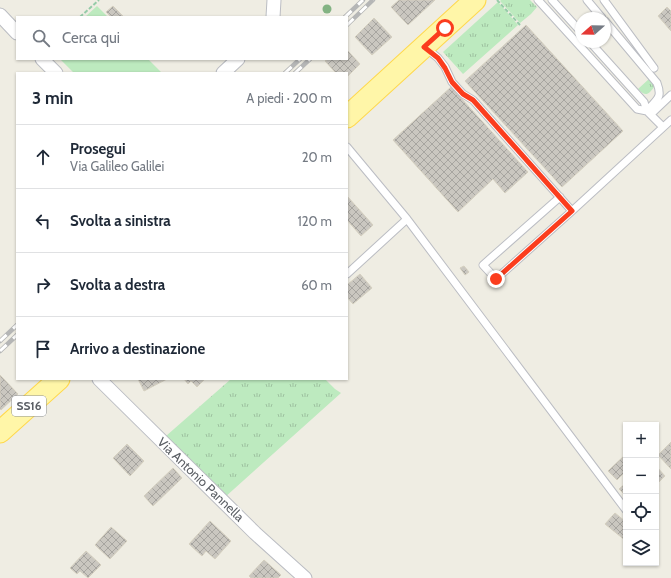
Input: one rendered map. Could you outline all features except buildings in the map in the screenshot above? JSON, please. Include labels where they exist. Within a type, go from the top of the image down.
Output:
[{"type":"main road","points":[[348,116],[475,0]]},
{"type":"main road","name":"SS16","points":[[0,432],[58,380]]},
{"type":"street","points":[[273,16],[274,0]]},
{"type":"street","points":[[0,15],[16,31]]},
{"type":"street","points":[[43,60],[55,72]]},
{"type":"street","points":[[224,72],[237,60]]},
{"type":"street","name":"Via Antonio Pannella","points":[[100,380],[256,533],[305,578]]},
{"type":"lane","points":[[538,0],[637,109],[649,112]]},
{"type":"lane","points":[[552,0],[575,25]]},
{"type":"lane","points":[[587,0],[597,12]]},
{"type":"lane","points":[[604,0],[654,68]]},
{"type":"lane","points":[[611,28],[657,83],[660,90],[659,97],[649,112]]},
{"type":"lane","points":[[424,47],[438,58],[452,82],[463,94],[473,100],[572,211]]},
{"type":"lane","points":[[595,48],[644,102],[649,112],[663,127]]},
{"type":"lane","points":[[649,112],[671,95]]},
{"type":"lane","points":[[560,197],[483,265],[496,279],[671,120]]},
{"type":"lane","points":[[348,148],[407,219],[623,506]]},
{"type":"lane","points":[[348,273],[407,219]]},
{"type":"path","points":[[81,16],[99,0]]},
{"type":"path","points":[[497,0],[520,25]]},
{"type":"green space","points":[[530,0],[537,7],[520,23],[500,1]]},
{"type":"green space","points":[[498,2],[518,25],[463,74],[443,52]]},
{"type":"green space","points":[[97,6],[107,16],[86,16]]},
{"type":"green space","points":[[61,60],[149,60],[161,72],[73,72]]},
{"type":"green space","points":[[650,78],[654,87],[650,92],[645,94],[638,89]]},
{"type":"green space","points":[[230,380],[326,380],[341,393],[224,498],[166,436]]},
{"type":"railway","points":[[346,16],[363,0]]},
{"type":"railway","points":[[348,24],[373,0]]},
{"type":"railway","points":[[286,72],[299,60]]},
{"type":"railway","points":[[296,72],[309,60]]},
{"type":"railway","points":[[0,341],[16,326]]},
{"type":"railway","points":[[0,351],[16,336]]},
{"type":"route","points":[[445,28],[424,47],[438,58],[452,82],[463,94],[473,100],[572,211],[496,279]]}]
